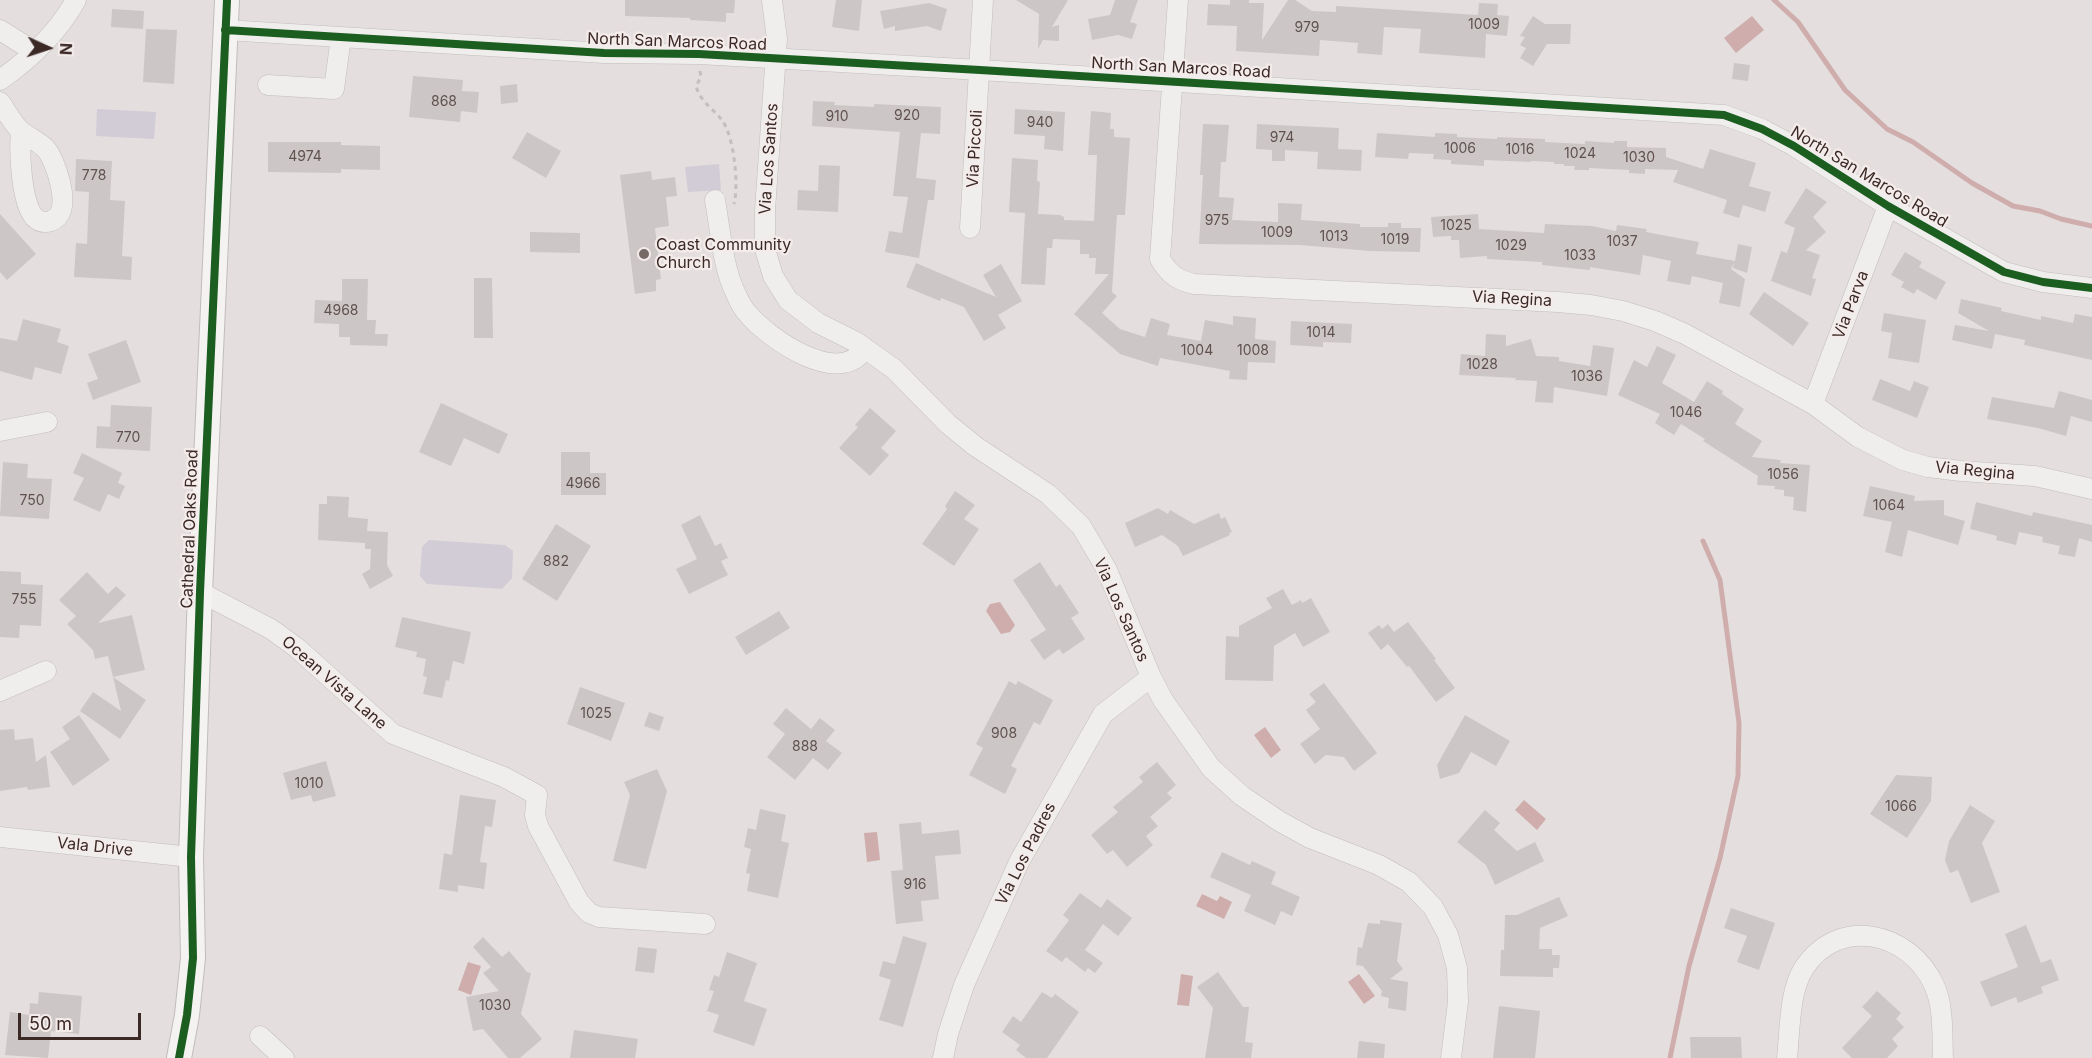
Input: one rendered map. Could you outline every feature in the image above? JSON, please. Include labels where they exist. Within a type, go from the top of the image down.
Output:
[{"type":"main road","name":"Cathedral Oaks Road","points":[[179,1058],[187,1015],[193,958],[191,856],[200,592],[227,0]]},
{"type":"street","points":[[0,80],[19,67],[53,33],[76,0]]},
{"type":"street","name":"Via Los Santos","points":[[772,0],[777,31],[765,210],[765,249],[773,276],[788,300],[818,323],[856,342],[894,369],[948,424],[975,446],[1048,494],[1081,526],[1107,570],[1151,677],[1163,700],[1211,768],[1242,796],[1279,821],[1310,838],[1379,865],[1409,882],[1433,907],[1448,935],[1457,968],[1458,1002],[1451,1058]]},
{"type":"street","name":"Via Piccoli","points":[[970,228],[982,0]]},
{"type":"street","name":"Via Regina","points":[[1178,0],[1160,260],[1169,273],[1182,282],[1558,302],[1623,311],[1685,334],[1813,404],[1880,450],[1920,465],[1961,471],[2035,476],[2092,489]]},
{"type":"street","points":[[0,30],[34,52]]},
{"type":"street","name":"North San Marcos Road","points":[[225,30],[604,53],[699,54],[1724,115],[1762,129],[1794,146],[1888,206],[2004,272],[2043,282],[2092,288]]},
{"type":"street","points":[[268,85],[334,89],[342,37]]},
{"type":"street","points":[[0,102],[21,131]]},
{"type":"street","points":[[723,203],[724,252],[735,293],[748,314],[775,339],[821,362],[839,363],[860,356],[865,348]]},
{"type":"street","name":"Via Parva","points":[[1813,404],[1888,206]]},
{"type":"street","points":[[0,431],[47,422]]},
{"type":"street","name":"Ocean Vista Lane","points":[[200,592],[271,629],[297,648],[393,735],[504,777],[537,795],[535,815],[538,826],[579,902],[589,912],[599,917],[616,919],[705,924]]},
{"type":"street","points":[[0,691],[46,671]]},
{"type":"street","name":"Via Los Padres","points":[[944,1058],[948,1034],[964,985],[1018,862],[1103,714],[1151,677]]},
{"type":"street","name":"Vala Drive","points":[[0,837],[191,856]]},
{"type":"street","points":[[1787,1058],[1795,990],[1804,969],[1819,951],[1839,939],[1864,934],[1879,937],[1902,947],[1922,964],[1935,986],[1940,1011],[1943,1058]]},
{"type":"street","points":[[260,1036],[284,1058]]},
{"type":"path","points":[[699,54],[701,77],[696,86],[721,120],[730,139],[735,167],[735,202],[723,203]]},
{"type":"shaded area","points":[[1752,16],[1764,30],[1736,53],[1724,38]]},
{"type":"shaded area","points":[[97,109],[156,112],[154,139],[96,136]]},
{"type":"shaded area","points":[[719,164],[721,190],[688,192],[685,167]]},
{"type":"shaded area","points":[[429,540],[505,545],[513,551],[512,578],[502,589],[427,584],[420,576],[422,547]]},
{"type":"shaded area","points":[[1000,602],[1015,625],[1010,632],[1001,634],[986,611],[990,604]]},
{"type":"shaded area","points":[[1265,727],[1281,750],[1271,758],[1254,735]]},
{"type":"shaded area","points":[[1524,800],[1546,819],[1537,830],[1515,810]]},
{"type":"shaded area","points":[[877,832],[880,860],[867,862],[864,833]]},
{"type":"shaded area","points":[[1202,894],[1217,901],[1220,896],[1232,902],[1224,919],[1196,906]]},
{"type":"shaded area","points":[[468,962],[481,966],[471,995],[458,990]]},
{"type":"shaded area","points":[[1181,974],[1193,976],[1189,1006],[1177,1005]]},
{"type":"shaded area","points":[[1359,974],[1375,996],[1364,1004],[1348,982]]},
{"type":"building","points":[[625,0],[735,0],[734,13],[726,13],[726,22],[690,20],[690,18],[625,16]]},
{"type":"building","points":[[836,0],[862,0],[859,31],[832,27]]},
{"type":"building","points":[[1016,0],[1068,0],[1052,27],[1059,25],[1059,41],[1043,40],[1038,49],[1039,14]]},
{"type":"building","points":[[1115,0],[1138,0],[1130,22],[1137,24],[1132,39],[1118,35],[1092,40],[1088,19],[1110,15]]},
{"type":"building","points":[[1230,0],[1264,3],[1262,40],[1288,0],[1295,0],[1312,11],[1336,12],[1336,6],[1478,15],[1479,3],[1498,4],[1497,15],[1509,16],[1507,36],[1486,34],[1485,58],[1419,53],[1421,29],[1384,27],[1382,55],[1357,53],[1358,43],[1320,40],[1319,56],[1236,51],[1237,26],[1207,25],[1208,4],[1230,5]]},
{"type":"building","points":[[929,3],[947,9],[941,31],[927,26],[895,31],[895,26],[884,29],[880,11]]},
{"type":"building","points":[[112,9],[144,11],[143,29],[111,27]]},
{"type":"building","points":[[1533,16],[1545,24],[1571,24],[1570,44],[1547,44],[1533,66],[1520,58],[1526,48],[1520,45],[1525,37],[1520,36]]},
{"type":"building","points":[[146,29],[177,30],[174,84],[143,82]]},
{"type":"building","points":[[1734,63],[1750,65],[1748,81],[1732,79]]},
{"type":"building","points":[[413,76],[463,80],[462,91],[479,92],[477,113],[461,111],[460,122],[409,117]]},
{"type":"building","points":[[517,84],[518,102],[501,104],[500,86]]},
{"type":"building","points":[[813,101],[835,102],[834,105],[874,107],[874,104],[941,107],[940,134],[921,133],[916,178],[936,180],[934,200],[928,200],[919,258],[885,252],[889,231],[902,233],[908,197],[893,196],[900,132],[812,126]]},
{"type":"building","points":[[1015,109],[1065,112],[1063,151],[1044,149],[1045,136],[1014,134]]},
{"type":"building","points":[[1091,111],[1111,113],[1110,129],[1114,129],[1114,137],[1130,138],[1125,215],[1117,215],[1112,292],[1117,296],[1102,313],[1120,329],[1145,337],[1151,318],[1170,324],[1167,335],[1201,341],[1205,320],[1233,325],[1233,316],[1256,318],[1255,339],[1276,341],[1275,363],[1248,362],[1247,380],[1229,379],[1230,371],[1160,358],[1158,366],[1120,354],[1074,314],[1109,274],[1095,274],[1096,258],[1089,258],[1089,254],[1080,254],[1080,240],[1053,239],[1052,248],[1047,248],[1045,285],[1021,284],[1025,213],[1009,212],[1012,158],[1038,160],[1037,181],[1040,182],[1038,214],[1060,215],[1064,217],[1064,220],[1094,221],[1097,155],[1088,155]]},
{"type":"building","points":[[1203,124],[1229,125],[1226,162],[1221,162],[1219,197],[1234,198],[1232,220],[1278,222],[1278,203],[1302,204],[1301,220],[1360,224],[1360,227],[1388,227],[1388,223],[1401,223],[1401,228],[1421,228],[1420,252],[1370,251],[1300,245],[1199,244]]},
{"type":"building","points":[[1257,124],[1339,128],[1338,149],[1362,150],[1361,171],[1317,169],[1318,152],[1285,150],[1285,161],[1272,161],[1272,150],[1256,149]]},
{"type":"building","points":[[527,132],[561,151],[546,178],[512,158]]},
{"type":"building","points":[[1377,133],[1435,137],[1435,133],[1457,134],[1457,137],[1545,139],[1545,142],[1585,144],[1585,141],[1614,143],[1614,141],[1627,141],[1627,147],[1666,148],[1666,157],[1703,169],[1710,149],[1756,163],[1749,186],[1771,192],[1765,212],[1743,205],[1739,218],[1723,213],[1727,200],[1673,182],[1678,170],[1645,169],[1645,174],[1629,173],[1629,170],[1589,168],[1589,170],[1574,170],[1575,166],[1531,161],[1484,160],[1484,166],[1451,164],[1451,160],[1433,159],[1434,154],[1409,153],[1408,159],[1375,157]]},
{"type":"building","points":[[268,142],[341,142],[341,145],[380,146],[380,170],[341,169],[341,173],[268,172]]},
{"type":"building","points":[[76,159],[112,161],[110,200],[125,201],[122,256],[132,257],[131,280],[74,277],[76,243],[87,244],[89,192],[75,191]]},
{"type":"building","points":[[819,165],[840,166],[838,212],[797,210],[798,190],[818,191]]},
{"type":"building","name":"Coast Community Church","points":[[651,171],[652,180],[675,177],[677,196],[666,197],[669,226],[655,228],[661,279],[656,280],[656,291],[635,294],[620,175]]},
{"type":"building","points":[[1806,188],[1827,202],[1813,217],[1826,232],[1806,250],[1820,255],[1812,278],[1816,279],[1811,296],[1771,281],[1781,251],[1787,253],[1795,228],[1784,223]]},
{"type":"building","points":[[0,214],[36,254],[7,280],[0,272]]},
{"type":"building","points":[[1478,214],[1479,229],[1544,233],[1545,224],[1592,226],[1616,231],[1617,225],[1647,229],[1646,232],[1699,242],[1696,254],[1735,261],[1738,244],[1752,247],[1747,273],[1733,268],[1734,263],[1731,269],[1745,279],[1740,307],[1719,303],[1723,283],[1692,276],[1690,285],[1667,281],[1671,261],[1643,255],[1640,275],[1590,267],[1590,270],[1542,265],[1542,262],[1487,259],[1487,256],[1460,258],[1459,240],[1451,240],[1451,236],[1433,237],[1431,217]]},
{"type":"building","points":[[530,232],[580,233],[580,253],[530,252]]},
{"type":"building","points":[[1905,252],[1922,262],[1919,267],[1946,282],[1936,300],[1917,289],[1914,294],[1901,287],[1904,282],[1891,275]]},
{"type":"building","points":[[916,263],[996,297],[983,275],[1001,264],[1022,301],[998,315],[1006,328],[984,341],[964,307],[941,298],[940,301],[906,287]]},
{"type":"building","points":[[474,278],[492,278],[493,338],[474,338]]},
{"type":"building","points":[[342,279],[368,279],[367,320],[376,320],[375,334],[388,334],[387,346],[350,345],[350,337],[339,337],[339,324],[314,323],[315,300],[342,301]]},
{"type":"building","points":[[1764,292],[1809,323],[1793,346],[1749,314]]},
{"type":"building","points":[[1961,299],[2041,320],[2041,316],[2073,323],[2075,314],[2092,317],[2092,360],[2024,345],[2025,340],[1995,334],[1992,349],[1952,340],[1955,325],[1989,331],[1958,313]]},
{"type":"building","points":[[1884,313],[1926,320],[1919,363],[1888,358],[1892,333],[1881,331]]},
{"type":"building","points":[[23,319],[61,329],[57,342],[69,346],[61,374],[35,367],[32,380],[0,371],[0,338],[17,341]]},
{"type":"building","points":[[1291,321],[1352,324],[1351,343],[1323,342],[1323,347],[1290,345]]},
{"type":"building","points":[[1486,334],[1506,335],[1506,346],[1531,339],[1536,356],[1559,357],[1559,361],[1590,366],[1593,345],[1614,348],[1607,396],[1554,387],[1553,403],[1535,402],[1537,381],[1459,375],[1461,354],[1485,356]]},
{"type":"building","points":[[126,340],[141,382],[93,400],[87,383],[98,379],[88,354]]},
{"type":"building","points":[[1657,346],[1676,355],[1662,383],[1694,402],[1707,381],[1744,409],[1735,424],[1762,441],[1752,457],[1781,460],[1780,463],[1810,465],[1806,512],[1793,510],[1794,497],[1784,496],[1784,490],[1774,489],[1775,486],[1757,485],[1758,476],[1681,424],[1674,435],[1655,423],[1660,414],[1618,395],[1634,360],[1647,367]]},
{"type":"building","points":[[1880,379],[1910,391],[1914,381],[1929,387],[1917,418],[1872,400]]},
{"type":"building","points":[[2059,391],[2092,400],[2092,422],[2071,416],[2066,436],[2038,428],[1987,419],[1992,397],[2054,408]]},
{"type":"building","points":[[441,403],[508,434],[499,454],[464,438],[451,466],[419,452]]},
{"type":"building","points":[[111,405],[152,407],[150,451],[96,448],[97,426],[110,427]]},
{"type":"building","points":[[870,408],[896,431],[881,448],[889,455],[870,476],[839,448],[858,427],[855,425]]},
{"type":"building","points":[[561,452],[590,452],[590,473],[606,473],[606,495],[561,495]]},
{"type":"building","points":[[82,453],[122,473],[118,483],[125,486],[119,499],[108,494],[100,512],[73,500],[84,478],[73,473]]},
{"type":"building","points":[[3,462],[28,464],[27,478],[52,479],[49,519],[0,516]]},
{"type":"building","points":[[1870,486],[1915,496],[1914,501],[1944,500],[1944,515],[1965,521],[1958,545],[1908,530],[1902,557],[1885,552],[1892,522],[1863,516]]},
{"type":"building","points":[[955,491],[975,505],[964,519],[979,529],[954,566],[922,544],[947,509],[945,506]]},
{"type":"building","points":[[327,496],[349,497],[348,517],[368,519],[367,531],[388,532],[387,565],[393,576],[370,589],[362,574],[370,569],[371,549],[365,549],[365,543],[318,540],[319,504],[327,504]]},
{"type":"building","points":[[1976,502],[2032,516],[2033,512],[2092,525],[2092,542],[2079,538],[2075,557],[2058,554],[2060,546],[2042,542],[2043,537],[2019,532],[2016,545],[1996,540],[1997,536],[1970,529]]},
{"type":"building","points":[[1158,508],[1168,514],[1170,510],[1194,524],[1219,513],[1221,519],[1225,517],[1232,532],[1229,533],[1230,535],[1183,556],[1178,546],[1162,535],[1135,547],[1125,523]]},
{"type":"building","points":[[700,515],[715,546],[721,543],[728,558],[721,561],[728,575],[689,594],[676,569],[697,559],[681,525]]},
{"type":"building","points":[[556,524],[591,546],[557,601],[522,579]]},
{"type":"building","points":[[1040,562],[1056,587],[1060,584],[1079,613],[1071,618],[1085,639],[1063,654],[1059,649],[1044,660],[1030,640],[1046,630],[1013,580]]},
{"type":"building","points":[[0,571],[21,572],[21,584],[43,585],[41,626],[20,625],[19,638],[0,637]]},
{"type":"building","points":[[87,572],[108,594],[116,586],[126,595],[98,623],[132,615],[145,670],[113,677],[108,656],[95,659],[93,650],[67,624],[76,616],[59,600]]},
{"type":"building","points":[[1283,589],[1292,605],[1311,598],[1330,632],[1303,647],[1295,633],[1274,646],[1273,681],[1225,680],[1226,636],[1239,637],[1239,626],[1272,608],[1266,598]]},
{"type":"building","points":[[779,611],[790,628],[746,655],[735,637]]},
{"type":"building","points":[[402,617],[471,632],[464,664],[453,661],[449,681],[446,680],[442,698],[423,694],[427,677],[423,676],[426,659],[416,657],[417,652],[395,647]]},
{"type":"building","points":[[1408,622],[1455,688],[1436,702],[1409,666],[1407,667],[1388,644],[1381,650],[1368,633],[1379,625],[1382,629],[1388,624],[1394,632]]},
{"type":"building","points":[[113,677],[146,700],[120,739],[80,711],[93,692],[121,711]]},
{"type":"building","points":[[1009,681],[1016,685],[1018,681],[1053,700],[1040,725],[1034,722],[1011,766],[1017,769],[1005,794],[969,775],[983,748],[976,744]]},
{"type":"building","points":[[1324,683],[1377,753],[1354,771],[1344,757],[1326,755],[1315,764],[1300,744],[1320,729],[1306,710],[1316,702],[1309,694]]},
{"type":"building","points":[[580,687],[625,703],[611,741],[567,724]]},
{"type":"building","points":[[786,708],[811,729],[820,718],[835,730],[826,741],[842,753],[828,770],[813,758],[795,780],[767,757],[785,734],[773,724]]},
{"type":"building","points":[[649,712],[664,717],[659,731],[644,726]]},
{"type":"building","points":[[79,715],[110,760],[73,786],[50,752],[70,739],[62,727]]},
{"type":"building","points":[[1465,715],[1510,741],[1496,766],[1471,752],[1459,773],[1440,779],[1437,765]]},
{"type":"building","points":[[14,729],[15,740],[33,738],[36,762],[46,755],[50,787],[28,790],[27,787],[0,791],[0,730]]},
{"type":"building","points":[[326,761],[336,796],[313,802],[311,795],[291,800],[283,773]]},
{"type":"building","points":[[1157,762],[1176,785],[1167,793],[1172,798],[1150,817],[1158,826],[1146,836],[1153,845],[1127,867],[1113,850],[1107,854],[1091,835],[1118,812],[1113,807],[1143,782],[1139,777]]},
{"type":"building","points":[[657,769],[667,791],[646,869],[613,861],[630,795],[624,782]]},
{"type":"building","points":[[1896,775],[1932,777],[1931,801],[1907,838],[1870,814]]},
{"type":"building","points":[[460,795],[496,800],[492,827],[485,826],[480,862],[487,863],[484,889],[458,885],[458,892],[439,889],[444,853],[452,855]]},
{"type":"building","points":[[1970,805],[1995,821],[1982,843],[2000,892],[1971,903],[1958,870],[1950,873],[1945,860],[1949,841]]},
{"type":"building","points":[[760,809],[786,815],[781,841],[789,843],[778,898],[747,891],[750,874],[746,873],[751,849],[744,847],[748,828],[756,830]]},
{"type":"building","points":[[1485,810],[1500,823],[1494,830],[1517,851],[1535,842],[1544,861],[1495,885],[1486,865],[1457,842]]},
{"type":"building","points":[[921,822],[922,834],[959,830],[961,854],[935,856],[939,899],[921,901],[923,921],[896,924],[891,871],[903,870],[899,824]]},
{"type":"building","points":[[1222,852],[1250,865],[1252,861],[1276,872],[1271,884],[1300,897],[1292,916],[1281,911],[1275,925],[1244,911],[1251,895],[1210,877]]},
{"type":"building","points":[[1080,893],[1101,908],[1107,899],[1132,918],[1118,936],[1103,924],[1085,950],[1103,963],[1095,973],[1088,968],[1085,972],[1066,957],[1062,962],[1046,951],[1069,920],[1063,915]]},
{"type":"building","points":[[1559,897],[1568,916],[1540,928],[1539,949],[1552,949],[1552,955],[1560,955],[1559,968],[1553,968],[1553,977],[1500,976],[1501,950],[1504,950],[1505,915],[1517,915]]},
{"type":"building","points":[[1731,908],[1775,923],[1759,970],[1737,962],[1747,936],[1724,928]]},
{"type":"building","points":[[1380,920],[1402,923],[1397,961],[1403,969],[1390,979],[1408,982],[1406,1011],[1388,1008],[1389,998],[1381,996],[1382,991],[1363,966],[1356,965],[1358,947],[1362,948],[1368,923],[1380,924]]},
{"type":"building","points":[[2026,925],[2041,963],[2051,959],[2059,980],[2041,987],[2043,993],[2018,1003],[2016,997],[1991,1007],[1980,982],[2018,967],[2005,934]]},
{"type":"building","points":[[903,936],[927,943],[903,1027],[879,1020],[891,980],[879,976],[883,961],[895,964]]},
{"type":"building","points":[[483,937],[502,957],[509,951],[527,972],[531,973],[521,1014],[542,1039],[520,1058],[508,1058],[483,1029],[473,1031],[466,997],[499,991],[483,973],[491,967],[473,947]]},
{"type":"building","points":[[638,947],[657,949],[654,973],[635,971]]},
{"type":"building","points":[[727,952],[757,963],[744,1001],[767,1009],[754,1046],[713,1032],[719,1015],[707,1011],[714,991],[709,990],[714,975],[719,977]]},
{"type":"building","points":[[1218,972],[1243,1007],[1249,1007],[1245,1042],[1253,1043],[1251,1058],[1205,1058],[1213,1008],[1197,987]]},
{"type":"building","points":[[1877,991],[1901,1013],[1896,1019],[1904,1027],[1892,1039],[1898,1046],[1887,1058],[1852,1058],[1842,1048],[1872,1016],[1862,1007]]},
{"type":"building","points":[[39,992],[82,996],[79,1034],[51,1031],[48,1058],[5,1055],[10,1012],[29,1015],[30,1003],[38,1004]]},
{"type":"building","points":[[1042,992],[1052,998],[1055,994],[1079,1012],[1047,1058],[1026,1058],[1016,1050],[1020,1045],[1002,1032],[1013,1016],[1021,1022]]},
{"type":"building","points":[[1499,1006],[1540,1011],[1535,1058],[1493,1058]]},
{"type":"building","points":[[574,1030],[638,1039],[635,1058],[570,1058]]},
{"type":"building","points":[[1690,1037],[1741,1037],[1742,1058],[1691,1058]]},
{"type":"building","points":[[1359,1041],[1385,1044],[1384,1058],[1357,1058]]},
{"type":"waterway","points":[[1774,0],[1798,22],[1845,90],[1887,129],[1913,142],[1972,183],[2013,206],[2092,226]]},
{"type":"waterway","points":[[1670,1058],[1689,966],[1720,858],[1738,776],[1739,723],[1720,580],[1703,541]]},
{"type":"cycle path","points":[[179,1058],[187,1015],[193,958],[191,857],[200,592],[227,0]]},
{"type":"cycle path","points":[[225,30],[604,53],[699,54],[1724,115],[1762,129],[1794,146],[1888,206],[2004,272],[2043,282],[2092,288]]},
{"type":"place","name":"Coast Community Church","points":[[644,254]]}]
